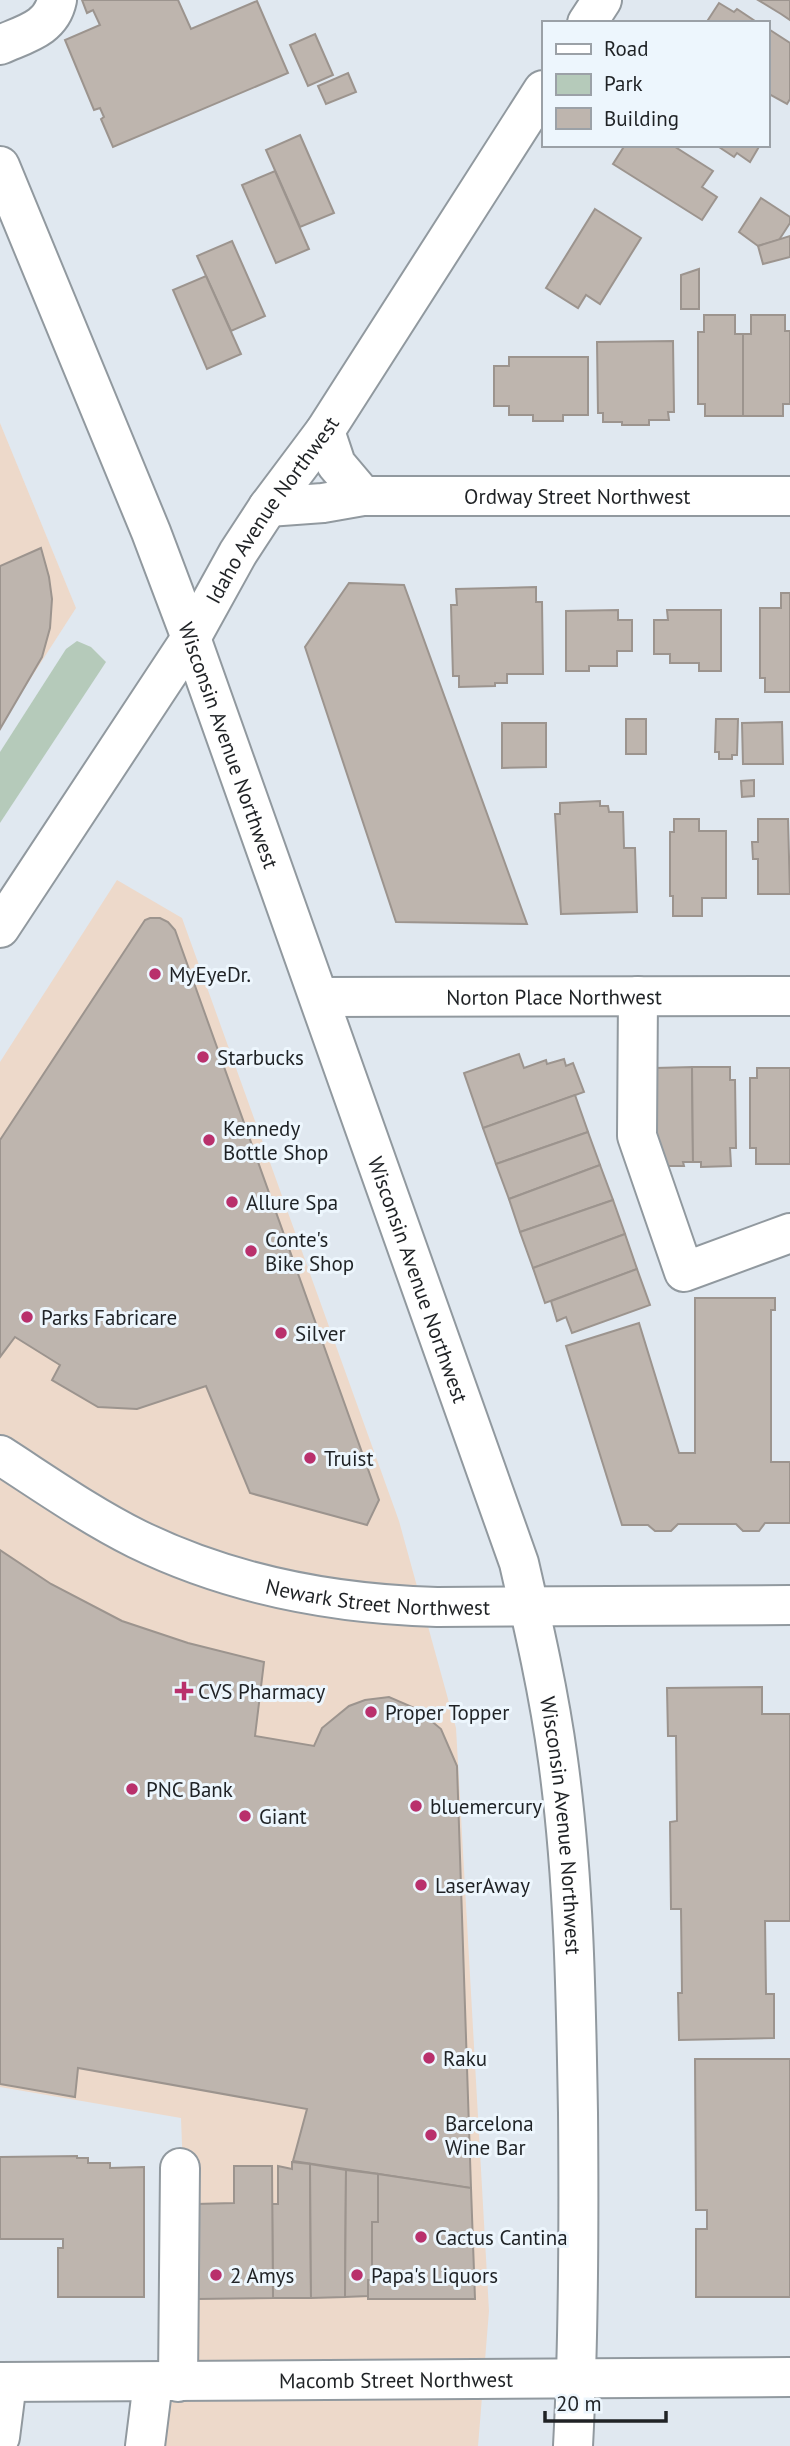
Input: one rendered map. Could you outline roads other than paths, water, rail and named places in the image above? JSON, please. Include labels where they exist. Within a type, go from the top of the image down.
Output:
[{"type":"street","points":[[0,45],[41,27],[54,14],[57,0]]},
{"type":"street","points":[[576,0],[576,21]]},
{"type":"street","points":[[588,21],[602,0]]},
{"type":"street","name":"Idaho Avenue Northwest","points":[[0,928],[191,638],[268,507],[325,431],[542,92]]},
{"type":"street","name":"Wisconsin Avenue Northwest","points":[[0,166],[151,532],[191,638],[512,1538],[550,1707],[558,1759],[570,1891],[576,1991],[579,2194],[577,2380],[573,2446]]},
{"type":"street","points":[[325,431],[336,464],[363,496]]},
{"type":"street","name":"Ordway Street Northwest","points":[[268,507],[323,503],[363,496],[790,496]]},
{"type":"street","points":[[638,996],[637,1136],[684,1272],[790,1233]]},
{"type":"street","name":"Norton Place Northwest","points":[[320,997],[790,996]]},
{"type":"street","name":"Newark Street Northwest","points":[[0,1455],[98,1518],[173,1555],[232,1576],[323,1597],[391,1605],[790,1605]]},
{"type":"street","points":[[145,2446],[165,2382],[180,2168]]},
{"type":"street","name":"Macomb Street Northwest","points":[[4,2382],[790,2377]]},
{"type":"street","points":[[0,2437],[4,2382]]},
{"type":"place","name":"MyEyeDr.","points":[[155,974]]},
{"type":"place","name":"Starbucks","points":[[203,1057]]},
{"type":"place","name":"Kennedy Bottle Shop","points":[[209,1140]]},
{"type":"place","name":"Allure Spa","points":[[232,1202]]},
{"type":"place","name":"Conte's Bike Shop","points":[[251,1251]]},
{"type":"place","name":"Parks Fabricare","points":[[27,1317]]},
{"type":"place","name":"Silver","points":[[281,1333]]},
{"type":"place","name":"Truist","points":[[310,1458]]},
{"type":"place","name":"CVS Pharmacy","points":[[184,1691]]},
{"type":"place","name":"Proper Topper","points":[[371,1712]]},
{"type":"place","name":"PNC Bank","points":[[132,1789]]},
{"type":"place","name":"bluemercury","points":[[416,1806]]},
{"type":"place","name":"Giant","points":[[245,1816]]},
{"type":"place","name":"LaserAway","points":[[421,1885]]},
{"type":"place","name":"Raku","points":[[429,2058]]},
{"type":"place","name":"Barcelona Wine Bar","points":[[431,2135]]},
{"type":"place","name":"Cactus Cantina","points":[[421,2237]]},
{"type":"place","name":"2 Amys","points":[[216,2275]]},
{"type":"place","name":"Papa's Liquors","points":[[357,2275]]}]
